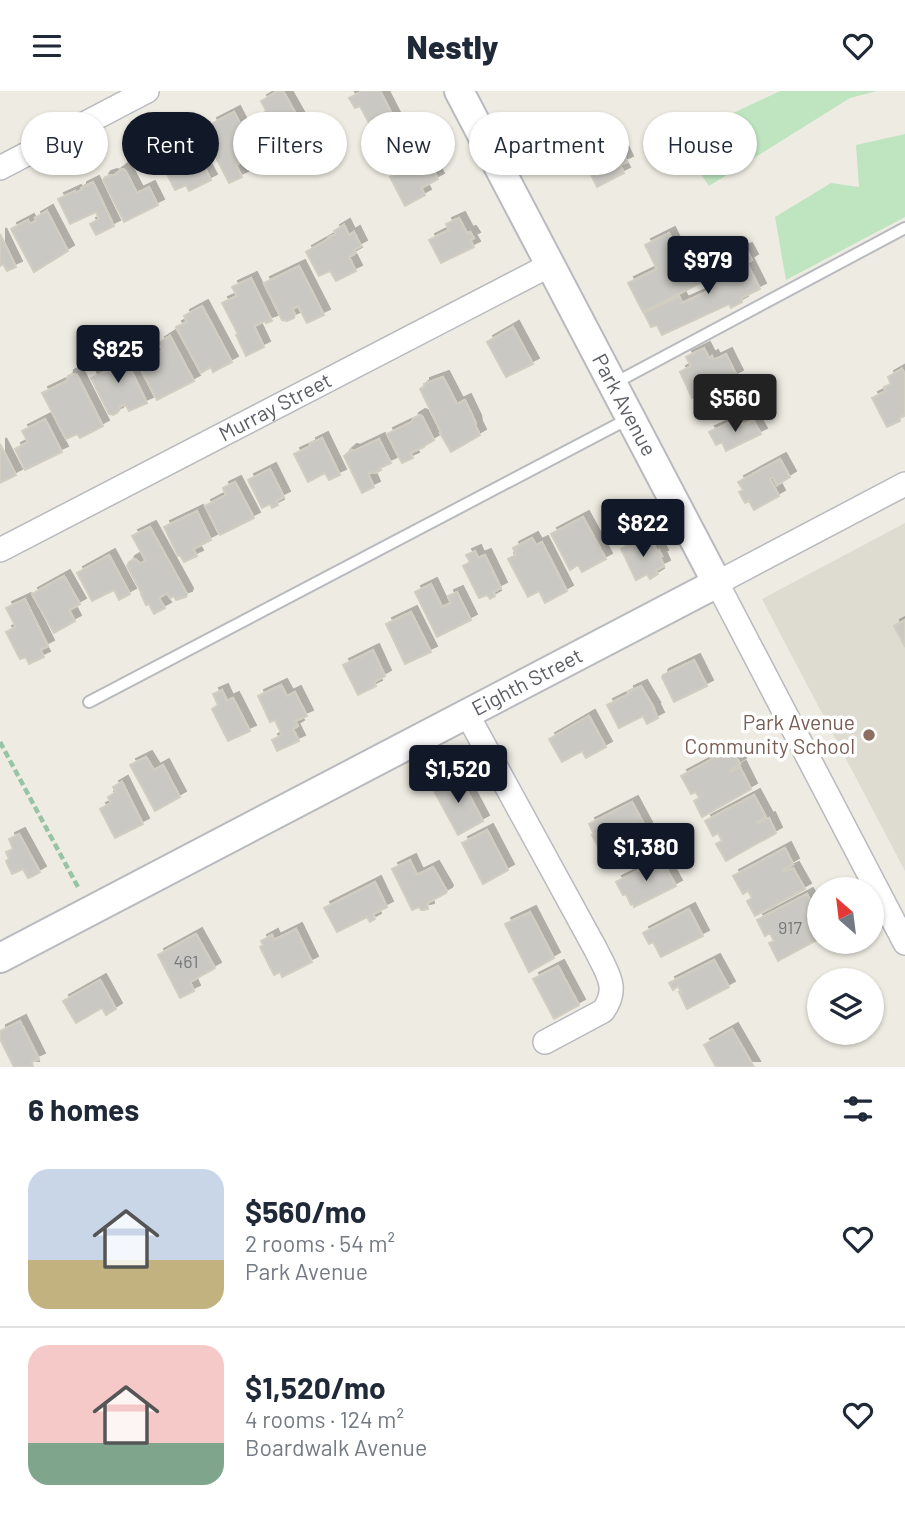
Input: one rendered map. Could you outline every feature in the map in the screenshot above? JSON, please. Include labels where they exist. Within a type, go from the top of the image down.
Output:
[{"type":"street","points":[[0,168],[147,91]]},
{"type":"street","name":"Park Avenue","points":[[459,91],[905,943]]},
{"type":"street","name":"Murray Street","points":[[0,550],[550,265]]},
{"type":"street","name":"Eighth Street","points":[[0,958],[905,484]]},
{"type":"street","points":[[467,713],[611,980],[611,993],[603,1011],[545,1042]]},
{"type":"lane","points":[[613,384],[905,228]]},
{"type":"lane","points":[[89,702],[630,418]]},
{"type":"path","points":[[0,742],[91,911]]},
{"type":"shaded area","name":"Park Avenue Community School","points":[[905,523],[905,871],[762,599]]},
{"type":"green space","points":[[780,91],[877,91],[850,98],[757,156],[757,112],[735,112]]},
{"type":"green space","points":[[905,134],[905,217],[786,280],[775,217],[831,183],[859,187],[856,145]]},
{"type":"green space","points":[[702,175],[727,175],[709,186]]},
{"type":"building","points":[[283,91],[295,112],[267,112],[261,101]]},
{"type":"building","points":[[363,91],[380,91],[391,112],[363,112],[360,106],[355,108],[349,98]]},
{"type":"building","points":[[233,113],[233,175],[242,177],[229,183],[219,163],[219,120]]},
{"type":"building","points":[[122,169],[122,175],[128,175],[137,193],[149,187],[158,205],[124,222],[103,180]]},
{"type":"building","points":[[168,175],[208,175],[211,180],[189,191],[186,185],[175,190]]},
{"type":"building","points":[[436,175],[438,179],[421,188],[425,195],[405,206],[390,177]]},
{"type":"building","points":[[591,175],[620,175],[597,187]]},
{"type":"building","points":[[93,182],[114,226],[96,235],[90,224],[99,219],[96,212],[70,224],[58,199],[75,191],[76,193]]},
{"type":"building","points":[[47,211],[68,251],[34,272],[11,229],[28,220],[30,224],[36,221],[35,218]]},
{"type":"building","points":[[459,218],[467,233],[470,232],[474,238],[470,240],[474,247],[441,263],[429,240],[449,230],[446,224]]},
{"type":"building","points":[[344,225],[349,235],[354,232],[361,246],[349,257],[356,271],[336,281],[330,271],[319,276],[306,252],[336,234],[334,231]]},
{"type":"building","points":[[669,233],[684,264],[697,257],[708,279],[643,312],[628,283],[657,269],[645,245]]},
{"type":"building","points":[[0,234],[16,267],[7,271],[3,264],[0,266]]},
{"type":"building","points":[[746,249],[752,260],[747,263],[760,289],[741,298],[742,302],[731,308],[729,304],[662,335],[657,325],[651,327],[644,313],[679,296],[682,303],[711,290],[707,283],[716,278],[713,273],[719,270],[720,266],[734,260],[735,254]]},
{"type":"building","points":[[299,266],[324,315],[307,323],[298,306],[292,309],[294,318],[282,320],[264,283]]},
{"type":"building","points":[[251,278],[272,321],[254,326],[264,347],[246,356],[222,303],[237,296],[232,287]]},
{"type":"building","points":[[202,306],[232,362],[213,372],[211,367],[201,373],[176,327],[187,322],[184,316]]},
{"type":"building","points":[[513,327],[533,364],[506,377],[487,342]]},
{"type":"building","points":[[170,336],[194,381],[157,400],[138,364],[163,350],[159,343]]},
{"type":"building","points":[[704,348],[709,358],[712,356],[714,360],[726,354],[737,376],[692,398],[680,372],[691,366],[686,357]]},
{"type":"building","points":[[121,350],[147,403],[129,411],[125,404],[113,415],[109,414],[91,378],[105,372],[99,360]]},
{"type":"building","points":[[902,369],[905,375],[905,415],[899,418],[900,421],[887,427],[872,398],[886,391],[884,387],[891,384],[888,377]]},
{"type":"building","points":[[72,374],[77,375],[103,426],[80,438],[77,434],[66,439],[42,393],[67,381]]},
{"type":"building","points":[[443,377],[457,404],[465,400],[480,435],[451,452],[420,389],[424,384]]},
{"type":"building","points":[[419,415],[434,440],[410,453],[413,458],[402,463],[387,434],[412,422]]},
{"type":"building","points":[[740,418],[743,425],[753,420],[761,434],[726,451],[722,442],[716,445],[709,432]]},
{"type":"building","points":[[45,419],[62,452],[25,470],[15,449],[28,442],[22,431]]},
{"type":"building","points":[[322,438],[340,475],[329,480],[325,473],[308,482],[294,454]]},
{"type":"building","points":[[379,439],[391,463],[375,473],[368,474],[374,487],[362,493],[344,456],[351,450]]},
{"type":"building","points":[[0,444],[16,475],[0,483]]},
{"type":"building","points":[[780,459],[790,477],[777,485],[773,477],[770,479],[779,496],[754,510],[749,501],[745,503],[739,492],[743,490],[738,482]]},
{"type":"building","points":[[270,469],[284,497],[276,501],[278,505],[272,508],[270,504],[262,508],[248,480]]},
{"type":"building","points":[[235,482],[254,518],[220,535],[205,506],[226,495],[223,488]]},
{"type":"building","points":[[197,511],[211,540],[193,549],[197,556],[184,562],[180,555],[178,556],[164,527]]},
{"type":"building","points":[[583,517],[606,559],[582,572],[578,565],[570,570],[551,534]]},
{"type":"building","points":[[150,527],[187,594],[186,597],[176,600],[174,596],[170,598],[167,593],[159,598],[165,608],[154,614],[149,604],[146,605],[127,566],[134,559],[140,564],[146,561],[132,536]]},
{"type":"building","points":[[532,538],[536,545],[542,542],[567,591],[545,603],[539,591],[528,597],[508,559],[516,555],[513,548]]},
{"type":"building","points":[[648,540],[659,550],[664,566],[656,570],[658,574],[650,579],[647,574],[636,580],[621,549]]},
{"type":"building","points":[[475,551],[478,558],[485,555],[501,588],[493,592],[495,596],[490,599],[487,595],[479,598],[463,566],[470,562],[466,555]]},
{"type":"building","points":[[109,555],[130,594],[119,600],[114,590],[92,601],[77,573]]},
{"type":"building","points":[[64,576],[80,604],[69,610],[75,621],[54,633],[32,594]]},
{"type":"building","points":[[431,584],[442,607],[451,603],[448,596],[457,592],[471,620],[437,637],[415,592]]},
{"type":"building","points":[[25,599],[48,646],[40,650],[44,657],[29,664],[26,657],[20,659],[6,632],[16,627],[6,608]]},
{"type":"building","points":[[411,612],[431,652],[405,664],[386,624]]},
{"type":"building","points":[[905,620],[905,647],[894,626]]},
{"type":"building","points":[[373,650],[385,676],[374,682],[376,686],[358,695],[343,665]]},
{"type":"building","points":[[694,660],[707,686],[674,702],[662,677]]},
{"type":"building","points":[[281,685],[287,696],[295,692],[307,716],[295,721],[298,726],[293,729],[299,741],[277,751],[272,740],[282,735],[275,720],[270,722],[258,696]]},
{"type":"building","points":[[641,686],[658,718],[647,724],[643,716],[619,728],[607,705]]},
{"type":"building","points":[[222,690],[227,701],[233,698],[250,731],[228,741],[212,709],[218,705],[213,694]]},
{"type":"building","points":[[589,716],[606,747],[586,758],[582,751],[562,762],[549,739]]},
{"type":"building","points":[[731,749],[740,764],[730,770],[731,772],[740,767],[751,789],[702,817],[694,801],[699,798],[696,792],[691,794],[681,776]]},
{"type":"building","points":[[146,757],[154,770],[163,765],[180,797],[155,811],[130,765]]},
{"type":"building","points":[[459,776],[483,821],[458,835],[433,789]]},
{"type":"building","points":[[122,782],[143,824],[115,838],[100,809],[111,803],[108,797],[116,792],[113,787]]},
{"type":"building","points":[[754,795],[766,817],[757,822],[769,818],[776,833],[726,861],[716,844],[722,841],[718,833],[713,836],[705,821]]},
{"type":"building","points":[[632,802],[646,828],[601,852],[589,824]]},
{"type":"building","points":[[487,830],[508,870],[483,884],[462,843]]},
{"type":"building","points":[[19,834],[40,872],[28,878],[23,869],[12,874],[6,861],[9,859],[6,852],[13,849],[9,839]]},
{"type":"building","points":[[785,848],[793,864],[783,870],[784,872],[793,868],[805,889],[755,916],[747,901],[752,898],[748,891],[743,894],[733,876]]},
{"type":"building","points":[[661,859],[676,886],[634,907],[616,882]]},
{"type":"building","points":[[410,860],[417,875],[433,867],[447,891],[427,903],[428,909],[421,910],[419,907],[412,910],[392,869]]},
{"type":"building","points":[[375,882],[387,907],[373,914],[375,919],[370,922],[367,917],[337,932],[324,908]]},
{"type":"building","points":[[807,894],[807,945],[778,961],[769,943],[774,941],[770,933],[765,936],[757,920]]},
{"type":"building","points":[[689,909],[703,936],[661,957],[653,942],[649,944],[643,933]]},
{"type":"building","points":[[530,912],[554,958],[529,972],[505,924]]},
{"type":"building","points":[[296,929],[312,962],[282,977],[280,972],[274,975],[260,947],[263,945],[261,941],[272,935],[274,940]]},
{"type":"building","points":[[196,934],[215,968],[190,982],[194,991],[180,998],[158,955]]},
{"type":"building","points":[[714,960],[729,987],[687,1009],[678,986],[673,990],[669,983]]},
{"type":"building","points":[[558,966],[579,1005],[554,1019],[533,979]]},
{"type":"building","points":[[100,980],[116,1009],[106,1015],[102,1008],[76,1023],[63,1001]]},
{"type":"building","points":[[20,1021],[39,1059],[32,1062],[33,1067],[14,1067],[0,1039],[0,1031]]},
{"type":"building","points":[[732,1029],[754,1067],[716,1067],[704,1045]]},
{"type":"place","name":"Park Avenue Community School","points":[[869,735]]}]
